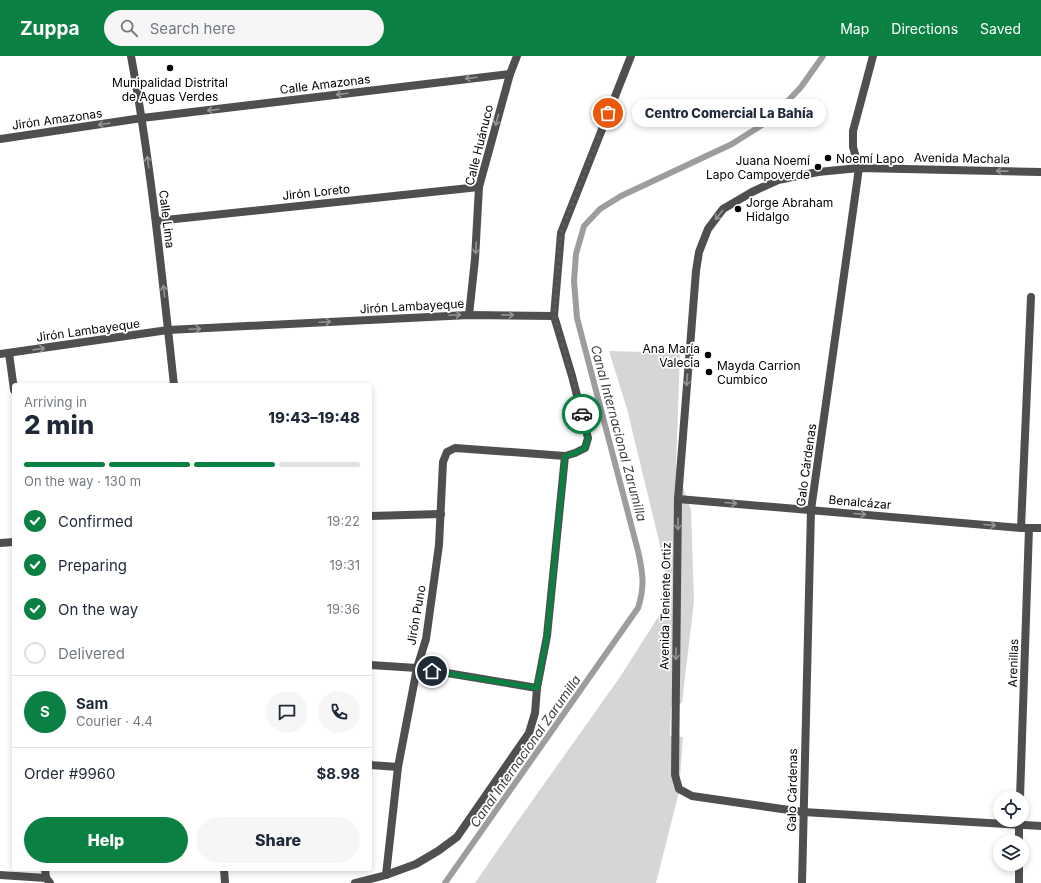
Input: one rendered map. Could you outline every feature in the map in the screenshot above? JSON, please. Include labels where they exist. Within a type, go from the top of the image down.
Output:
[{"type":"street","name":"Calle Lima","points":[[131,56],[142,118],[156,221],[174,383]]},
{"type":"street","name":"Calle Huánuco","points":[[469,314],[476,259],[479,187],[510,74],[517,56]]},
{"type":"street","points":[[355,883],[386,875],[416,864],[438,851],[457,837],[529,733],[535,713],[537,688],[547,636],[565,456],[585,448],[588,438],[572,376],[554,316],[561,233],[630,56]]},
{"type":"street","name":"Galo Cárdenas","points":[[802,883],[811,510],[859,168],[853,147],[853,131],[873,56]]},
{"type":"street","name":"Calle Amazonas","points":[[142,118],[510,74]]},
{"type":"street","name":"Jirón Amazonas","points":[[0,139],[142,118]]},
{"type":"street","name":"Avenida Machala","points":[[859,168],[1041,172]]},
{"type":"street","name":"Avenida Teniente Ortiz","points":[[859,168],[818,172],[778,180],[752,192],[723,209],[708,229],[699,252],[696,271],[678,499],[675,775],[678,789],[692,796],[803,812],[993,821]]},
{"type":"street","name":"Jirón Loreto","points":[[156,221],[479,187]]},
{"type":"street","name":"Arenillas","points":[[1020,791],[1031,297]]},
{"type":"street","name":"Jirón Lambayeque","points":[[0,354],[168,330],[469,314],[554,316]]},
{"type":"street","points":[[9,353],[13,383]]},
{"type":"street","name":"Jirón Puno","points":[[386,875],[398,767],[417,668],[426,639],[439,545],[443,462],[447,452],[455,448],[565,456]]},
{"type":"street","name":"Benalcázar","points":[[678,499],[1025,528],[1041,528]]},
{"type":"street","points":[[372,516],[441,514]]},
{"type":"street","points":[[0,543],[12,542]]},
{"type":"street","points":[[372,665],[417,668],[537,688]]},
{"type":"street","points":[[372,765],[398,767]]},
{"type":"street","name":"Avenida Teniente Ortiz","points":[[1029,824],[1041,826]]},
{"type":"street","points":[[224,871],[225,883]]},
{"type":"street","points":[[1019,871],[1019,883]]},
{"type":"street","points":[[0,875],[48,880]]},
{"type":"shaded area","points":[[609,351],[680,353],[676,467],[691,510],[694,601],[682,703],[671,707],[670,736],[683,737],[679,792],[656,883],[475,883],[620,677],[665,606],[667,580],[659,541],[627,409]]},
{"type":"waterway","name":"Canal Internacional Zarumilla","points":[[445,883],[638,608],[642,593],[641,566],[638,551],[577,318],[574,281],[576,254],[584,226],[600,209],[621,196],[732,144],[770,120],[801,87],[823,56]]},
{"type":"way so far","points":[[582,414],[554,316],[561,233],[608,113]]},
{"type":"place","name":"Munipalidad Distrital de Aguas Verdes","points":[[170,68]]},
{"type":"place","name":"Centro Comercial La Bahía","points":[[608,113]]},
{"type":"place","name":"Noemí Lapo","points":[[828,158]]},
{"type":"place","name":"Juana Noemí Lapo Campoverde","points":[[818,167]]},
{"type":"place","name":"Jorge Abraham Hidalgo","points":[[738,209]]},
{"type":"place","name":"Ana María Valecia","points":[[708,355]]},
{"type":"place","name":"Mayda Carrion Cumbico","points":[[709,372]]},
{"type":"route","points":[[432,671],[537,688],[547,636],[565,456],[585,448],[588,438],[582,414]]}]
